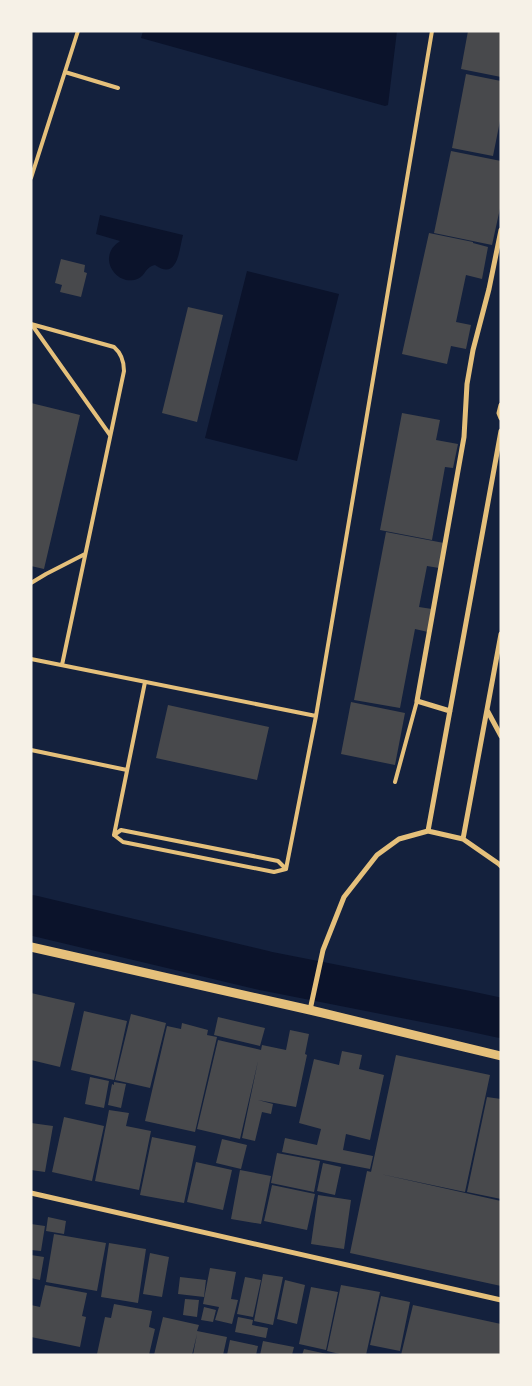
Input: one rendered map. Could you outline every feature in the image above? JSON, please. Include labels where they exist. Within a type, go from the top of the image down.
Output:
[{"type":"street","points":[[450,711],[417,701],[464,437],[473,350],[489,289],[501,230]]},
{"type":"street","points":[[501,405],[499,413],[501,418]]},
{"type":"street","points":[[428,831],[501,431]]},
{"type":"street","points":[[463,839],[501,634]]},
{"type":"street","points":[[487,709],[501,736]]},
{"type":"street","points":[[310,1010],[323,950],[344,897],[377,855],[399,839],[428,831],[463,839],[501,866]]},
{"type":"street","points":[[31,947],[310,1010],[501,1056]]},
{"type":"street","points":[[31,1193],[501,1300]]},
{"type":"lane","points":[[31,178],[78,31]]},
{"type":"lane","points":[[286,869],[316,716],[432,31]]},
{"type":"lane","points":[[65,72],[118,88]]},
{"type":"lane","points":[[32,325],[114,348],[118,350],[123,361],[124,371],[62,665]]},
{"type":"lane","points":[[32,325],[110,435]]},
{"type":"lane","points":[[31,583],[86,554]]},
{"type":"lane","points":[[31,659],[316,716]]},
{"type":"lane","points":[[114,835],[145,682]]},
{"type":"lane","points":[[395,782],[417,701]]},
{"type":"lane","points":[[31,750],[127,770]]},
{"type":"lane","points":[[114,835],[121,830],[229,851],[278,861],[286,869]]},
{"type":"lane","points":[[114,835],[123,842],[274,872],[286,869]]},
{"type":"water","points":[[143,31],[397,31],[388,105],[385,106],[141,38]]},
{"type":"water","points":[[100,215],[183,235],[176,262],[169,269],[163,269],[155,265],[151,266],[141,277],[134,280],[123,279],[118,276],[111,268],[109,258],[112,249],[120,241],[96,234]]},
{"type":"water","points":[[247,271],[339,294],[297,461],[205,438]]},
{"type":"building","points":[[468,31],[501,31],[501,77],[461,69]]},
{"type":"building","points":[[466,74],[501,81],[501,116],[493,156],[452,148]]},
{"type":"building","points":[[451,151],[501,161],[501,204],[492,245],[434,233]]},
{"type":"building","points":[[429,233],[488,247],[482,279],[466,275],[456,322],[471,325],[466,349],[451,346],[447,364],[402,354]]},
{"type":"building","points":[[61,259],[85,265],[84,272],[87,273],[81,297],[60,292],[62,285],[55,283]]},
{"type":"building","points":[[188,307],[223,315],[197,422],[162,413]]},
{"type":"building","points":[[31,403],[80,415],[44,569],[31,566]]},
{"type":"building","points":[[402,413],[440,420],[436,440],[458,444],[453,468],[445,467],[432,540],[380,530]]},
{"type":"building","points":[[386,532],[444,543],[439,568],[427,566],[419,607],[432,609],[428,632],[415,629],[400,708],[354,700]]},
{"type":"building","points":[[351,702],[405,713],[395,765],[341,754]]},
{"type":"building","points":[[168,705],[269,727],[257,780],[156,758]]},
{"type":"building","points":[[31,993],[75,1003],[60,1067],[31,1060]]},
{"type":"building","points":[[84,1011],[127,1021],[114,1080],[71,1070]]},
{"type":"building","points":[[131,1014],[166,1023],[150,1088],[115,1080]]},
{"type":"building","points":[[218,1017],[265,1028],[260,1046],[214,1035]]},
{"type":"building","points":[[182,1023],[208,1030],[207,1035],[217,1037],[195,1132],[145,1121],[167,1026],[181,1029]]},
{"type":"building","points":[[290,1030],[309,1034],[305,1054],[307,1055],[296,1107],[258,1100],[273,1104],[271,1114],[262,1112],[255,1141],[242,1138],[258,1061],[240,1139],[197,1129],[218,1040],[261,1050],[262,1045],[286,1050]]},
{"type":"building","points":[[342,1051],[362,1055],[359,1069],[384,1075],[370,1140],[346,1134],[343,1150],[373,1156],[370,1169],[282,1152],[285,1138],[317,1145],[321,1129],[299,1123],[314,1059],[339,1065]]},
{"type":"building","points":[[396,1055],[490,1075],[465,1192],[371,1172]]},
{"type":"building","points":[[90,1077],[109,1081],[104,1108],[85,1104]]},
{"type":"building","points":[[114,1082],[126,1084],[121,1108],[108,1105]]},
{"type":"building","points":[[487,1097],[501,1099],[501,1199],[467,1192]]},
{"type":"building","points":[[109,1110],[129,1113],[126,1126],[151,1131],[139,1190],[95,1181]]},
{"type":"building","points":[[64,1117],[104,1126],[92,1181],[52,1172]]},
{"type":"building","points":[[31,1123],[53,1126],[45,1172],[31,1170]]},
{"type":"building","points":[[152,1137],[196,1146],[184,1203],[140,1195]]},
{"type":"building","points":[[222,1139],[247,1145],[241,1169],[216,1163]]},
{"type":"building","points":[[277,1153],[320,1161],[314,1192],[271,1183]]},
{"type":"building","points":[[196,1162],[232,1170],[223,1210],[187,1202]]},
{"type":"building","points":[[323,1163],[341,1167],[335,1195],[317,1191]]},
{"type":"building","points":[[240,1170],[271,1176],[261,1224],[231,1219]]},
{"type":"building","points":[[367,1171],[501,1201],[501,1286],[350,1253]]},
{"type":"building","points":[[272,1185],[315,1194],[307,1230],[264,1221]]},
{"type":"building","points":[[318,1195],[351,1200],[344,1249],[311,1244]]},
{"type":"building","points":[[48,1217],[66,1221],[64,1234],[46,1231]]},
{"type":"building","points":[[31,1224],[45,1226],[41,1251],[31,1250]]},
{"type":"building","points":[[54,1234],[106,1243],[97,1291],[46,1282]]},
{"type":"building","points":[[109,1243],[146,1249],[138,1303],[101,1297]]},
{"type":"building","points":[[150,1253],[169,1257],[162,1297],[143,1294]]},
{"type":"building","points":[[31,1255],[44,1257],[40,1280],[31,1278]]},
{"type":"building","points":[[210,1268],[236,1272],[231,1299],[238,1300],[232,1324],[215,1320],[219,1307],[203,1304]]},
{"type":"building","points":[[263,1274],[283,1277],[273,1325],[254,1321]]},
{"type":"building","points":[[180,1277],[206,1280],[204,1297],[178,1294]]},
{"type":"building","points":[[245,1277],[261,1280],[253,1317],[237,1314]]},
{"type":"building","points":[[285,1280],[305,1285],[297,1324],[277,1319]]},
{"type":"building","points":[[45,1285],[87,1293],[82,1316],[86,1317],[80,1347],[31,1337],[31,1305],[40,1307]]},
{"type":"building","points":[[341,1285],[380,1292],[366,1355],[344,1355],[327,1351]]},
{"type":"building","points":[[311,1287],[338,1292],[326,1350],[299,1344]]},
{"type":"building","points":[[381,1296],[410,1302],[400,1351],[370,1345]]},
{"type":"building","points":[[185,1299],[199,1300],[197,1317],[183,1315]]},
{"type":"building","points":[[114,1304],[152,1311],[149,1327],[155,1329],[149,1355],[97,1354],[105,1317],[111,1318]]},
{"type":"building","points":[[413,1305],[501,1324],[501,1355],[401,1355]]},
{"type":"building","points":[[204,1307],[216,1310],[213,1322],[201,1320]]},
{"type":"building","points":[[163,1317],[199,1325],[197,1331],[227,1337],[223,1355],[193,1355],[197,1334],[192,1355],[154,1355]]},
{"type":"building","points":[[238,1317],[253,1320],[252,1325],[268,1328],[266,1338],[235,1332]]},
{"type":"building","points":[[230,1340],[258,1346],[256,1355],[227,1355]]},
{"type":"building","points":[[263,1341],[294,1347],[292,1355],[260,1355]]},
{"type":"building","points":[[304,1349],[327,1354],[327,1355],[302,1355]]},
{"type":"waterway","points":[[31,915],[266,971],[501,1018]]}]
